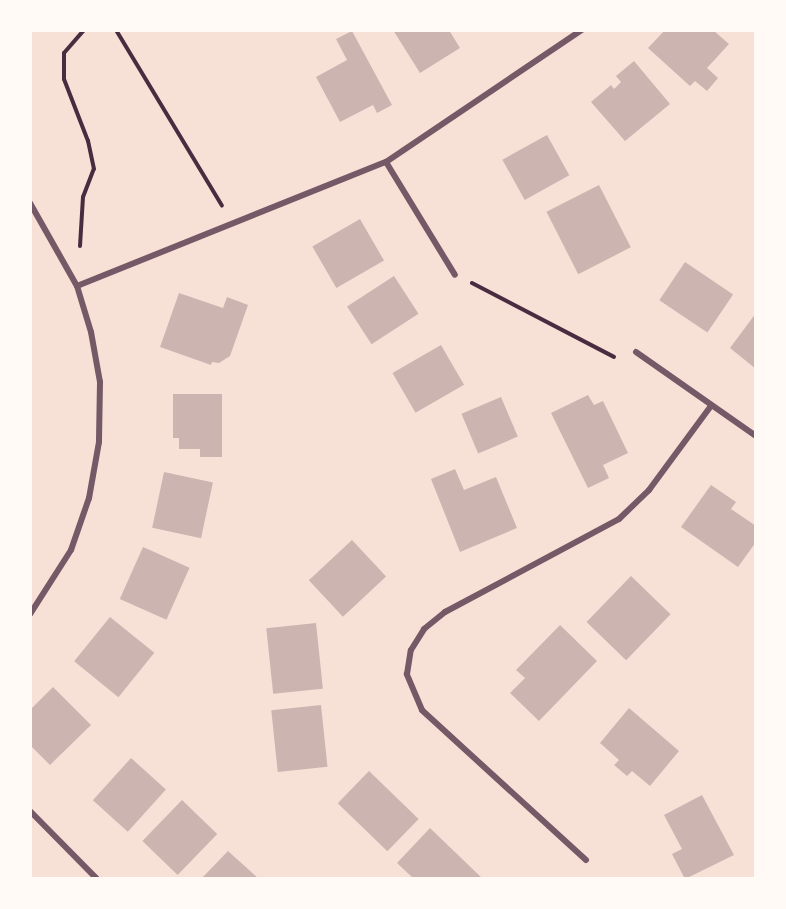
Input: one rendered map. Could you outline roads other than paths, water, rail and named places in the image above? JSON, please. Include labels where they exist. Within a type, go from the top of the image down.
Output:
[{"type":"street","points":[[77,286],[386,162],[582,30]]},
{"type":"street","points":[[386,162],[455,274]]},
{"type":"street","points":[[30,203],[77,286],[100,382],[97,462],[89,498],[71,550],[30,614]]},
{"type":"street","points":[[636,352],[756,436]]},
{"type":"street","points":[[586,860],[422,710],[407,674],[411,650],[424,629],[445,612],[619,519],[649,490],[711,406]]},
{"type":"street","points":[[30,811],[97,879]]}]
